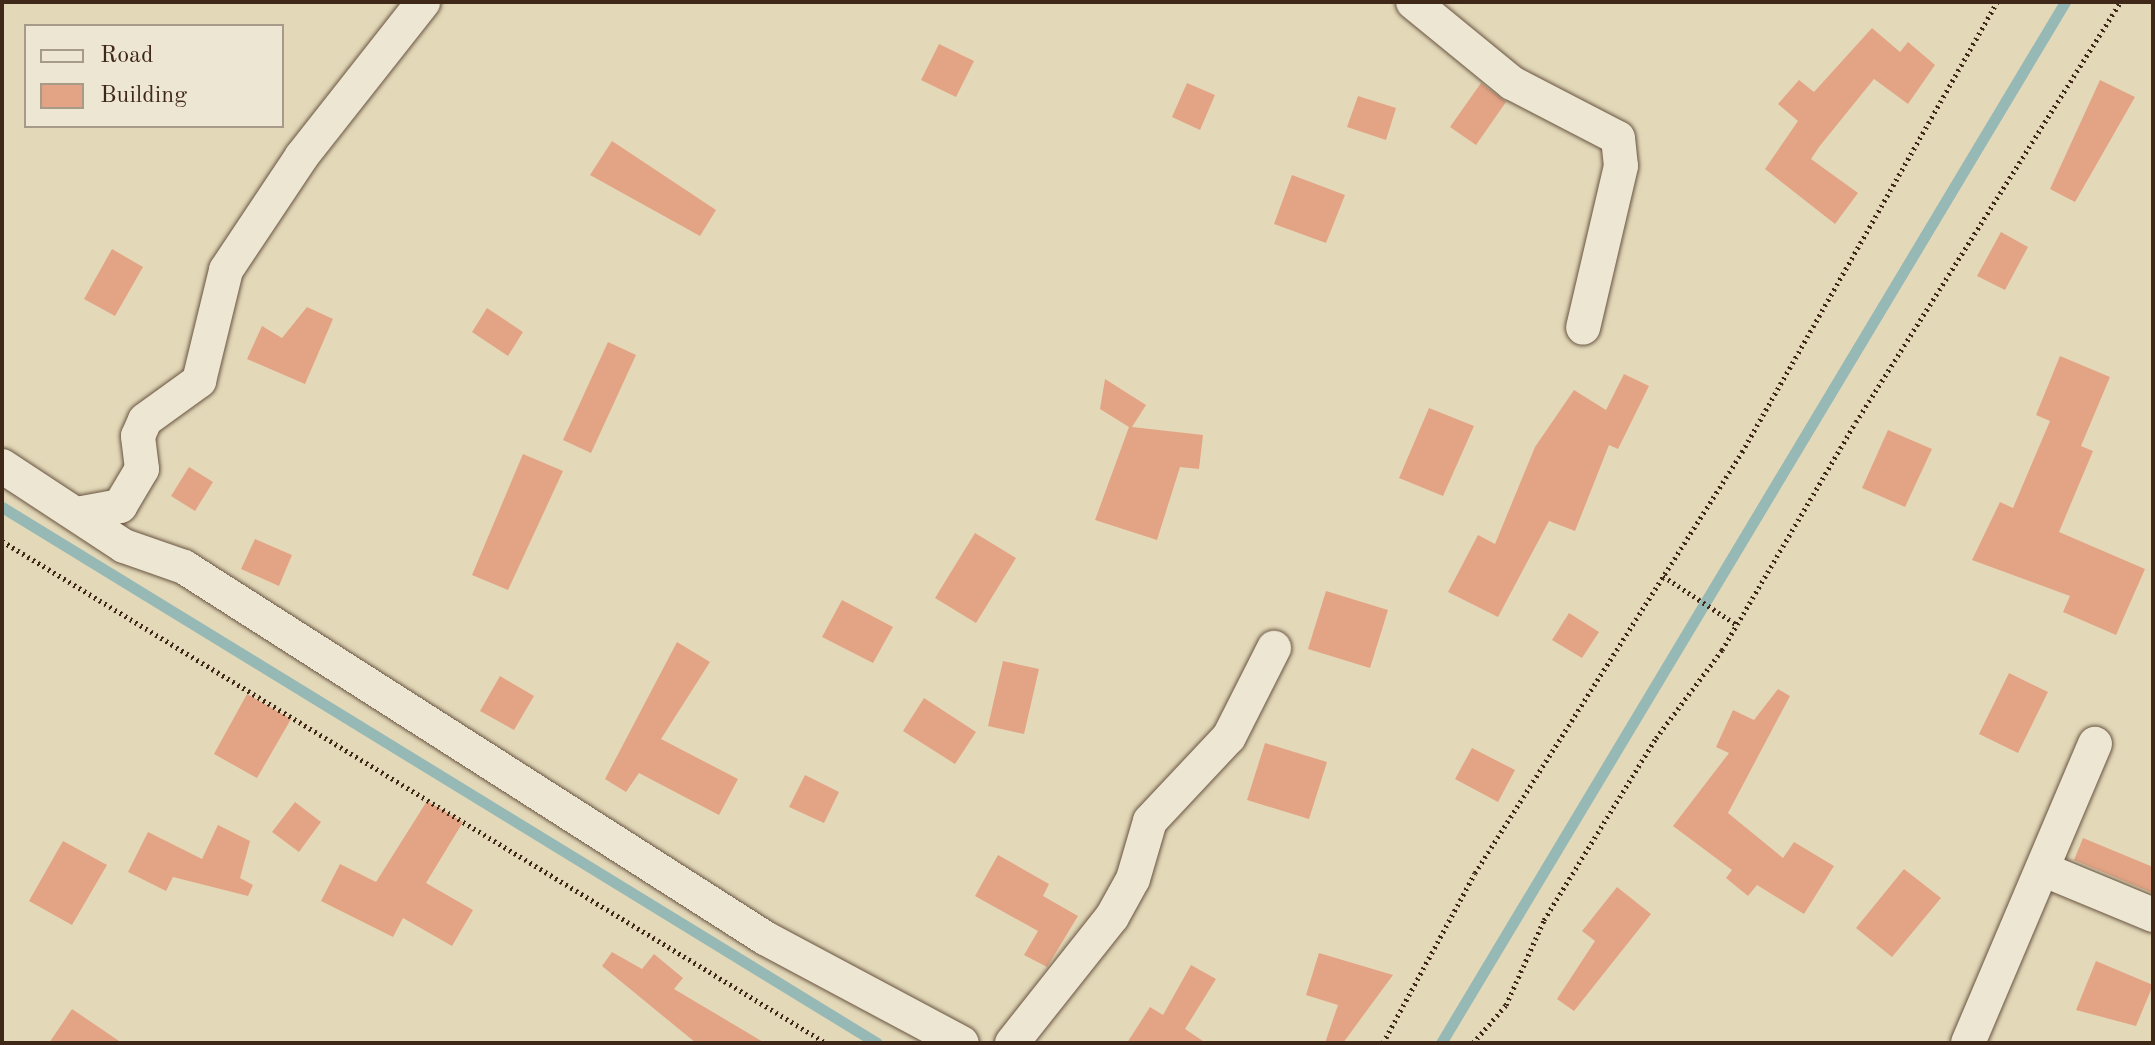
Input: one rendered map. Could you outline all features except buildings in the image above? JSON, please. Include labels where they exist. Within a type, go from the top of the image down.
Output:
[{"type":"street","points":[[77,514],[120,506],[142,469],[138,436],[145,420],[199,381],[226,270],[302,156],[423,2]]},
{"type":"street","points":[[1413,2],[1512,83],[1618,138],[1621,166],[1583,328]]},
{"type":"street","points":[[2,466],[124,546],[184,567],[754,931],[962,1043]]},
{"type":"street","points":[[1012,1043],[1124,899],[1150,821],[1229,737],[1274,648]]},
{"type":"street","points":[[1968,1043],[2047,871],[2095,744]]},
{"type":"street","points":[[2047,871],[2153,915]]},
{"type":"path","points":[[1383,1043],[1475,873],[1742,452],[1997,2]]},
{"type":"path","points":[[1473,1043],[1506,1005],[1544,920],[1656,738],[1737,625],[2121,2]]},
{"type":"path","points":[[2,541],[826,1043]]},
{"type":"path","points":[[1663,576],[1737,625]]},
{"type":"waterway","points":[[1441,1043],[2065,2]]},
{"type":"waterway","points":[[2,507],[877,1043]]}]
